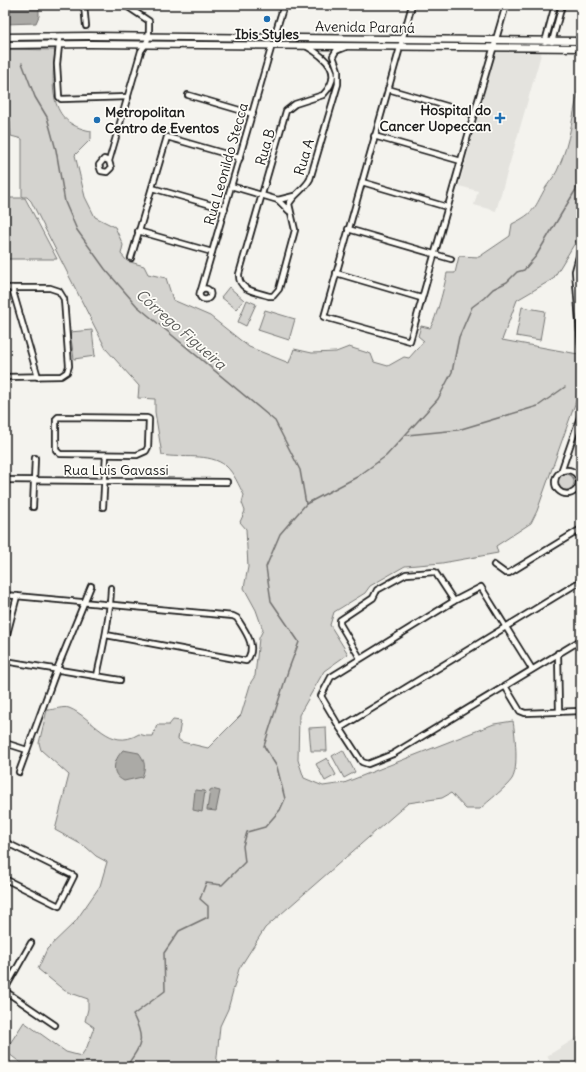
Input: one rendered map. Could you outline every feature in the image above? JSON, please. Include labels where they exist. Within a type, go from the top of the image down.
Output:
[{"type":"main road","name":"Avenida Paraná","points":[[5,37],[274,37],[402,39],[495,44]]},
{"type":"main road","points":[[272,45],[274,37]]},
{"type":"main road","name":"Avenida Paraná","points":[[5,45],[147,44],[400,46],[548,44],[581,41]]},
{"type":"main road","name":"Avenida Paraná","points":[[548,44],[581,48]]},
{"type":"street","points":[[84,5],[86,26]]},
{"type":"street","points":[[109,161],[141,51],[147,44],[149,37],[149,21],[125,5]]},
{"type":"street","points":[[274,37],[284,5]]},
{"type":"street","points":[[412,5],[324,317],[410,341],[421,298],[506,5]]},
{"type":"street","points":[[548,44],[555,5]]},
{"type":"street","points":[[548,44],[562,5]]},
{"type":"street","points":[[60,36],[57,64],[59,97],[62,99],[128,97]]},
{"type":"street","name":"Rua Leonildo Stecca","points":[[204,289],[204,281],[212,252],[272,45]]},
{"type":"street","points":[[305,45],[320,54],[328,62],[333,71],[333,78],[326,92],[332,99]]},
{"type":"street","points":[[328,62],[334,59],[334,53],[350,46]]},
{"type":"street","name":"Rua A","points":[[290,212],[289,204],[295,196],[304,189],[310,179],[339,78],[334,59]]},
{"type":"street","points":[[388,89],[474,114]]},
{"type":"street","name":"Rua B","points":[[290,212],[295,230],[278,292],[273,296],[269,296],[248,290],[241,283],[239,274],[286,111],[291,106],[320,97],[326,92]]},
{"type":"street","points":[[188,95],[253,114]]},
{"type":"street","points":[[374,136],[461,161]]},
{"type":"street","points":[[130,258],[167,137],[240,158]]},
{"type":"street","points":[[362,182],[447,207]]},
{"type":"street","points":[[231,186],[278,200],[290,212]]},
{"type":"street","points":[[152,188],[225,209]]},
{"type":"street","points":[[278,200],[295,196]]},
{"type":"street","points":[[348,229],[451,260]]},
{"type":"street","points":[[138,231],[212,252]]},
{"type":"street","points":[[581,249],[575,271],[578,291],[581,346]]},
{"type":"street","points":[[336,273],[421,298]]},
{"type":"street","points":[[5,288],[50,288],[59,291],[64,299],[68,366],[67,372],[61,376],[5,377]]},
{"type":"street","points":[[12,288],[38,377]]},
{"type":"street","points":[[561,472],[570,471],[579,477],[576,490],[569,494],[565,494],[558,490],[555,482],[558,474],[561,472],[581,414]]},
{"type":"street","points":[[58,417],[144,417],[149,419],[149,443],[146,451],[137,455],[106,455],[58,453],[56,450],[56,419],[58,417]]},
{"type":"street","points":[[103,507],[106,455]]},
{"type":"street","points":[[33,507],[35,458]]},
{"type":"street","name":"Rua Luis Gavassi","points":[[5,480],[227,482]]},
{"type":"street","points":[[494,565],[505,573],[509,573],[581,529]]},
{"type":"street","points":[[360,658],[340,624],[340,620],[373,598],[377,590],[406,574],[432,571],[438,574],[454,601]]},
{"type":"street","points":[[340,728],[581,581]]},
{"type":"street","points":[[19,772],[57,669],[91,586]]},
{"type":"street","points":[[532,669],[481,587],[454,601],[331,677],[321,696],[362,762],[368,764],[393,754],[581,640]]},
{"type":"street","points":[[97,676],[106,635],[111,588]]},
{"type":"street","points":[[5,595],[233,616],[237,618],[251,644],[249,658],[246,661],[106,635]]},
{"type":"street","points":[[5,642],[17,596]]},
{"type":"street","points":[[558,653],[558,712]]},
{"type":"street","points":[[5,661],[120,680]]},
{"type":"street","points":[[505,686],[520,711],[525,713],[581,711]]},
{"type":"street","points":[[5,744],[27,750]]},
{"type":"street","points":[[5,842],[74,876],[59,906],[5,879]]},
{"type":"street","points":[[31,943],[5,990],[55,1025]]},
{"type":"shaded area","points":[[5,5],[39,5],[39,16],[36,23],[5,24]]},
{"type":"shaded area","points":[[153,39],[270,41],[271,42],[153,42]]},
{"type":"shaded area","points":[[281,41],[399,42],[399,44],[281,43]]},
{"type":"shaded area","points":[[5,49],[55,50],[53,89],[55,101],[59,111],[66,120],[77,127],[91,131],[91,139],[75,155],[85,197],[95,217],[115,227],[123,245],[121,254],[127,261],[144,266],[148,274],[166,278],[173,300],[210,316],[249,347],[289,363],[294,349],[312,353],[336,352],[349,347],[371,354],[374,362],[388,366],[404,357],[409,358],[424,341],[418,336],[421,326],[430,328],[440,302],[447,273],[455,273],[459,256],[479,257],[510,236],[512,224],[526,216],[534,209],[546,187],[556,173],[566,149],[581,79],[581,233],[553,279],[517,300],[502,340],[578,354],[581,358],[581,387],[537,511],[531,523],[496,546],[498,553],[442,563],[405,566],[370,586],[365,593],[334,612],[330,625],[348,654],[324,671],[299,715],[298,760],[304,778],[323,786],[344,783],[494,724],[513,721],[516,751],[514,774],[506,786],[480,809],[466,809],[451,793],[442,798],[408,803],[265,928],[239,969],[228,1009],[220,1026],[216,1067],[23,1067],[21,1063],[5,1051],[24,1022],[66,1052],[81,1056],[87,1047],[94,1027],[85,1021],[88,1009],[88,999],[65,991],[38,969],[47,949],[75,922],[100,886],[107,862],[96,856],[86,847],[55,830],[69,775],[41,750],[39,743],[47,710],[64,707],[69,708],[78,713],[102,732],[119,739],[128,738],[139,734],[153,736],[157,725],[169,725],[173,720],[181,721],[178,739],[182,742],[208,748],[241,715],[251,682],[255,676],[259,638],[263,630],[256,610],[244,588],[248,567],[246,529],[240,522],[245,511],[242,503],[244,495],[236,480],[226,466],[212,459],[204,457],[162,455],[155,412],[155,399],[138,398],[139,386],[106,349],[31,201],[27,197],[22,197],[22,139],[11,136],[10,121],[5,113],[5,102],[7,101]]},
{"type":"shaded area","name":"Hospital do Cancer Uopeccan","points":[[496,50],[542,51],[496,211],[474,205],[478,191],[459,186]]},
{"type":"shaded area","points":[[5,198],[25,198],[57,259],[5,259]]},
{"type":"shaded area","points":[[229,287],[244,300],[236,309],[221,297]]},
{"type":"shaded area","points":[[247,300],[256,304],[246,326],[238,322]]},
{"type":"shaded area","points":[[522,307],[545,311],[540,340],[516,336]]},
{"type":"shaded area","points":[[265,310],[295,319],[289,340],[258,330]]},
{"type":"shaded area","points":[[92,330],[95,356],[74,359],[70,332]]},
{"type":"shaded area","points":[[566,474],[573,479],[574,482],[569,489],[566,490],[559,485],[558,482],[563,475]]},
{"type":"shaded area","points":[[326,727],[327,751],[311,751],[309,728]]},
{"type":"shaded area","points":[[123,750],[139,753],[144,764],[142,777],[124,781],[117,775],[114,767],[117,758]]},
{"type":"shaded area","points":[[343,750],[355,772],[344,778],[332,756]]},
{"type":"shaded area","points":[[327,758],[336,775],[325,781],[316,764]]},
{"type":"shaded area","points":[[195,790],[205,791],[202,812],[193,810]]},
{"type":"shaded area","points":[[210,790],[220,791],[216,811],[207,810]]},
{"type":"shaded area","points":[[581,1035],[581,1067],[553,1067],[547,1056]]},
{"type":"waterway","name":"Córrego Figueira","points":[[22,63],[35,97],[47,117],[56,150],[65,202],[77,230],[105,269],[137,306],[275,421],[300,470],[306,504],[280,534],[266,567],[271,601],[299,642],[264,746],[277,767],[285,799],[280,810],[265,827],[247,832],[243,846],[245,862],[222,885],[206,883],[200,899],[208,906],[208,917],[179,931],[164,953],[165,991],[133,1015],[140,1031],[140,1042],[126,1067]]},
{"type":"waterway","points":[[306,504],[357,477],[386,456],[438,399],[452,372],[459,337],[472,307],[493,289],[507,282],[517,272],[524,270],[536,256],[581,181]]},
{"type":"waterway","points":[[407,435],[458,430],[538,406],[565,387]]},
{"type":"place","name":"Ibis Styles","points":[[267,19]]},
{"type":"place","name":"Hospital do Cancer Uopeccan","points":[[500,118]]},
{"type":"place","name":"Metropolitan Centro de Eventos","points":[[97,120]]}]
